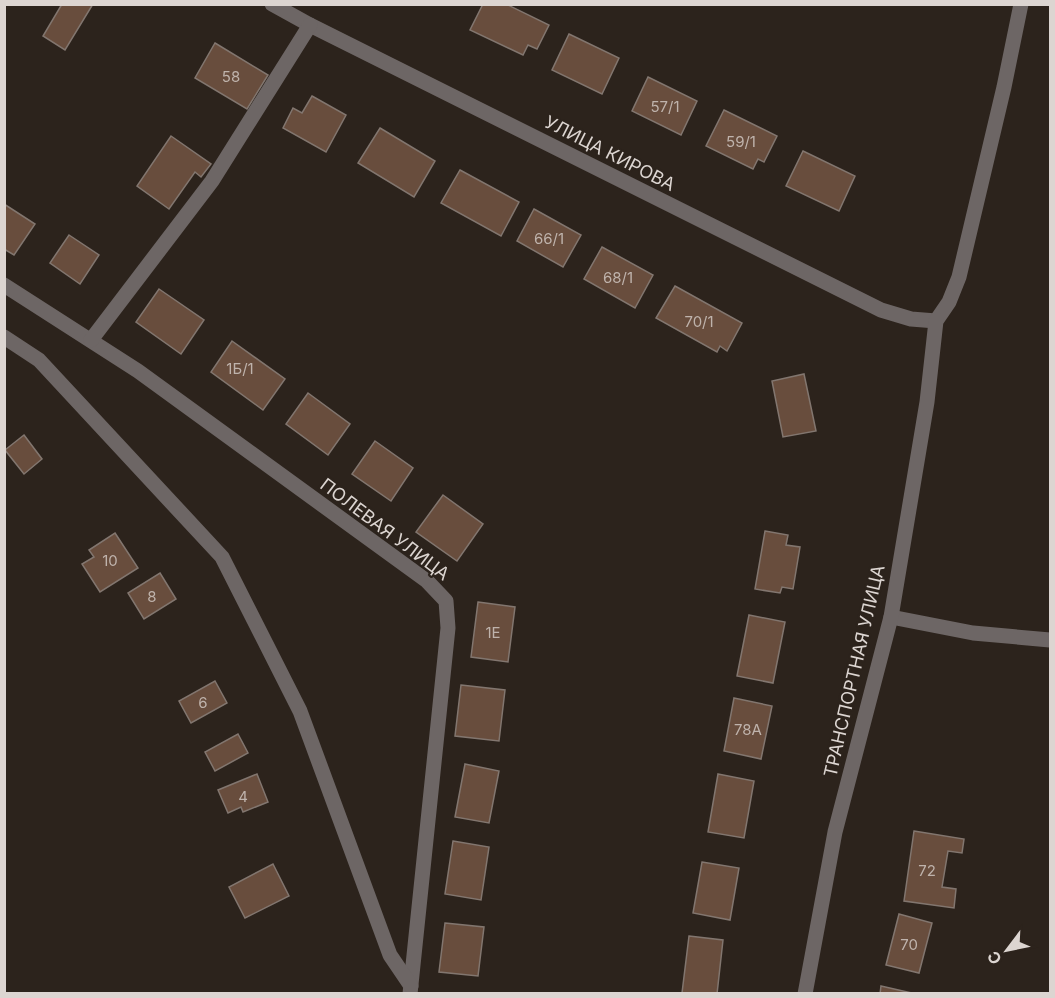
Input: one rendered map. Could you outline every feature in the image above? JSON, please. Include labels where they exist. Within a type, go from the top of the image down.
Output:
[{"type":"street","name":"УЛИЦА КИРОВА","points":[[272,4],[881,310],[911,319],[936,321]]},
{"type":"street","points":[[936,321],[949,302],[958,277],[1022,4]]},
{"type":"street","points":[[91,340],[212,181],[310,25]]},
{"type":"street","name":"ПОЛЕВАЯ УЛИЦА","points":[[4,285],[138,371],[427,581],[446,601],[448,628],[410,989]]},
{"type":"street","name":"ТРАНСПОРТНАЯ УЛИЦА","points":[[805,993],[835,832],[891,617],[927,402],[936,321]]},
{"type":"street","points":[[4,337],[39,360],[222,557],[300,711],[390,955],[410,989]]},
{"type":"street","points":[[891,617],[973,633],[1050,640]]},
{"type":"building","points":[[62,4],[93,4],[65,50],[43,36]]},
{"type":"building","points":[[483,4],[506,4],[549,25],[537,49],[528,45],[523,55],[470,30]]},
{"type":"building","points":[[569,34],[619,58],[602,94],[552,70]]},
{"type":"building","points":[[215,43],[268,75],[247,109],[195,78]]},
{"type":"building","points":[[648,77],[697,101],[681,135],[632,111]]},
{"type":"building","points":[[312,96],[346,115],[326,152],[283,128],[293,108],[302,113]]},
{"type":"building","points":[[724,110],[777,136],[764,162],[758,159],[753,169],[706,146]]},
{"type":"building","points":[[380,128],[435,161],[414,197],[358,163]]},
{"type":"building","points":[[171,136],[211,164],[201,177],[195,172],[169,209],[137,186]]},
{"type":"building","points":[[803,151],[855,176],[839,211],[786,186]]},
{"type":"building","points":[[460,170],[519,202],[501,236],[441,203]]},
{"type":"building","points":[[4,204],[35,224],[14,255],[4,249]]},
{"type":"building","points":[[534,209],[581,235],[563,267],[517,241]]},
{"type":"building","points":[[69,235],[99,255],[80,284],[50,263]]},
{"type":"building","points":[[602,247],[653,275],[635,308],[584,279]]},
{"type":"building","points":[[675,286],[742,323],[727,351],[720,346],[717,352],[656,318]]},
{"type":"building","points":[[159,289],[204,320],[181,354],[136,322]]},
{"type":"building","points":[[232,341],[285,379],[263,410],[211,372]]},
{"type":"building","points":[[804,374],[816,431],[783,437],[772,381]]},
{"type":"building","points":[[308,393],[350,424],[328,455],[286,424]]},
{"type":"building","points":[[24,435],[42,459],[24,474],[5,450]]},
{"type":"building","points":[[375,441],[413,468],[391,501],[352,474]]},
{"type":"building","points":[[443,495],[483,524],[457,561],[416,532]]},
{"type":"building","points":[[765,531],[788,535],[786,545],[800,547],[793,589],[782,587],[780,593],[755,589]]},
{"type":"building","points":[[115,533],[138,568],[100,592],[82,564],[94,557],[89,550]]},
{"type":"building","points":[[160,573],[176,599],[144,619],[128,593]]},
{"type":"building","points":[[478,602],[515,607],[508,662],[471,657]]},
{"type":"building","points":[[749,615],[785,622],[773,683],[737,676]]},
{"type":"building","points":[[215,681],[227,703],[191,723],[179,701]]},
{"type":"building","points":[[461,685],[505,690],[499,741],[455,736]]},
{"type":"building","points":[[734,698],[772,706],[761,759],[724,751]]},
{"type":"building","points":[[238,734],[248,753],[215,771],[205,752]]},
{"type":"building","points":[[465,764],[499,771],[489,823],[455,817]]},
{"type":"building","points":[[257,774],[268,802],[243,812],[241,807],[228,813],[218,790]]},
{"type":"building","points":[[718,774],[754,781],[744,838],[708,832]]},
{"type":"building","points":[[914,831],[964,839],[962,853],[948,851],[942,887],[956,889],[954,908],[904,901]]},
{"type":"building","points":[[453,841],[489,847],[481,900],[445,894]]},
{"type":"building","points":[[702,862],[739,868],[730,920],[693,913]]},
{"type":"building","points":[[273,864],[289,896],[245,918],[229,887]]},
{"type":"building","points":[[899,914],[932,923],[919,973],[886,965]]},
{"type":"building","points":[[445,923],[484,927],[478,976],[439,972]]},
{"type":"building","points":[[689,936],[723,940],[717,994],[682,993]]},
{"type":"building","points":[[881,986],[916,994],[880,994]]}]
